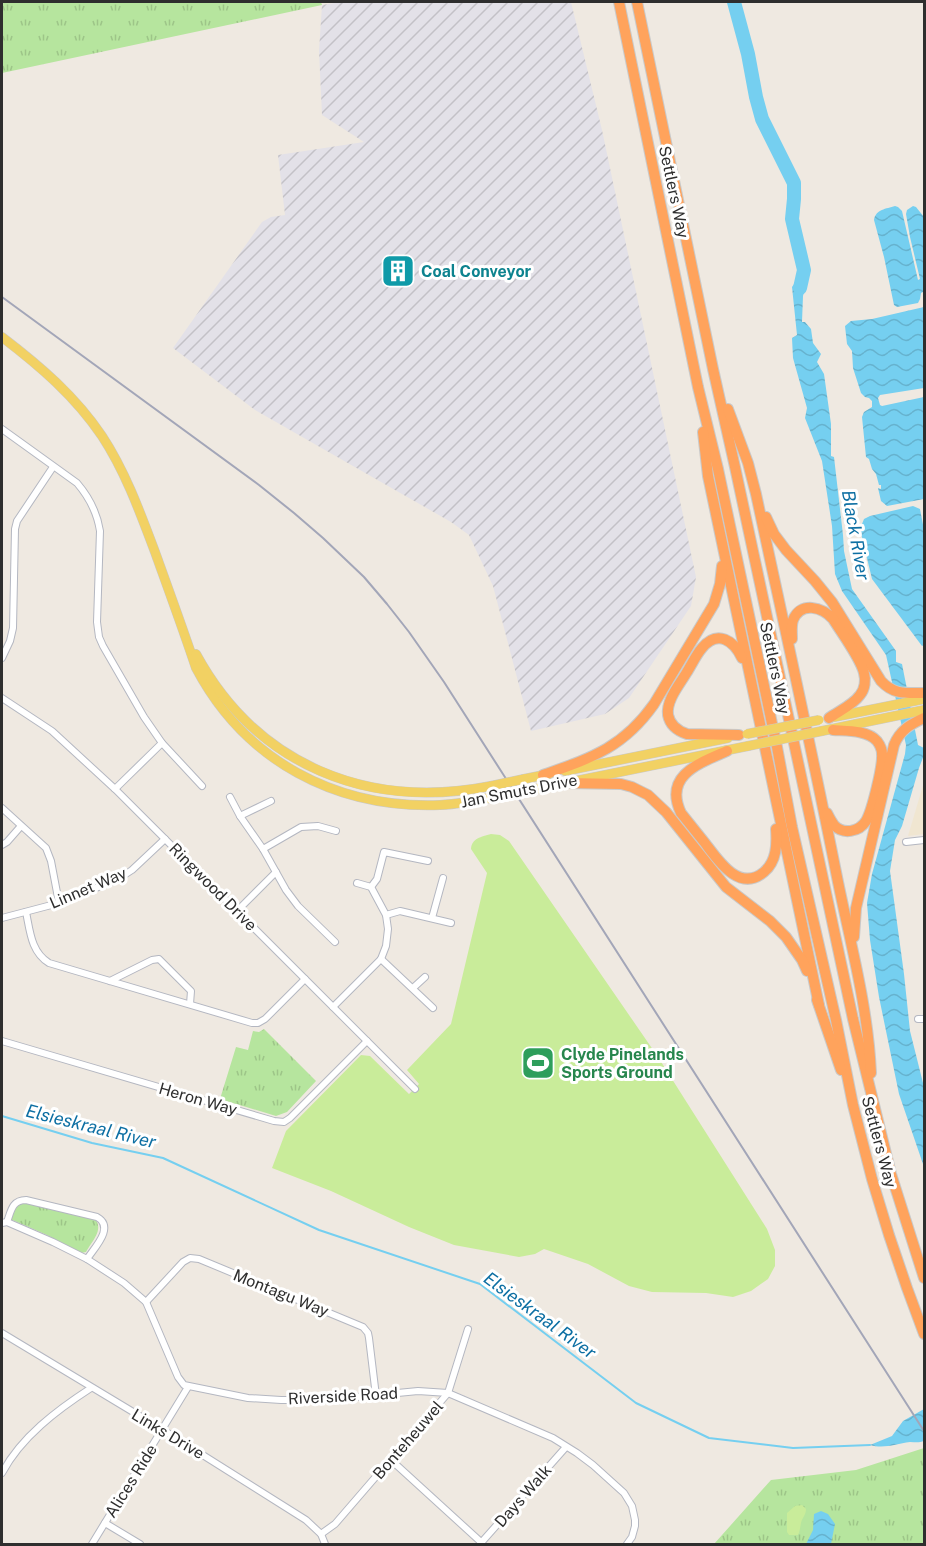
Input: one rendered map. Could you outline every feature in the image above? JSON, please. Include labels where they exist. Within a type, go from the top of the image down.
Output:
[{"type":"highway","name":"Settlers Way","points":[[619,2],[698,387],[718,469],[853,1105],[872,1179],[924,1334]]},
{"type":"highway","name":"Settlers Way","points":[[637,2],[713,369],[853,1019],[891,1174],[924,1278]]},
{"type":"highway","points":[[713,369],[748,463],[756,494],[822,798],[865,1015],[872,1096]]},
{"type":"highway","points":[[698,387],[708,476],[819,1005]]},
{"type":"highway","points":[[756,494],[774,534],[823,590],[876,675],[892,691],[919,696]]},
{"type":"highway","points":[[543,775],[601,753],[624,737],[644,718],[714,604],[722,569],[721,542]]},
{"type":"highway","points":[[795,673],[792,632],[794,620],[797,614],[804,609],[813,607],[822,610],[833,619],[860,663],[865,676],[864,687],[858,697],[824,719]]},
{"type":"highway","points":[[743,735],[695,735],[683,732],[672,724],[668,709],[673,696],[697,656],[710,641],[724,639],[733,643],[748,669]]},
{"type":"highway","points":[[854,961],[855,914],[894,745],[899,735],[920,715]]},
{"type":"highway","points":[[822,798],[830,819],[841,830],[849,831],[860,828],[870,814],[882,763],[881,748],[872,737],[860,733],[827,730]]},
{"type":"highway","points":[[727,751],[695,766],[685,774],[676,789],[676,801],[681,813],[718,860],[736,876],[754,878],[765,871],[773,859],[777,838],[772,783]]},
{"type":"highway","points":[[565,783],[621,784],[637,789],[655,801],[726,887],[770,921],[791,943],[802,960],[853,1105]]},
{"type":"main road","name":"Jan Smuts Drive","points":[[2,338],[53,378],[82,411],[107,445],[135,501],[196,668],[224,712],[262,750],[282,764],[325,786],[376,801],[441,805],[526,791],[892,717],[920,715]]},
{"type":"main road","name":"Jan Smuts Drive","points":[[184,633],[216,686],[241,716],[272,743],[310,766],[332,776],[374,788],[402,792],[442,793],[470,790],[891,706],[919,696]]},
{"type":"street","points":[[2,429],[77,483],[86,493],[98,518],[100,531],[97,621],[99,638],[126,688],[162,743],[202,786]]},
{"type":"street","points":[[2,658],[12,635],[17,521],[53,467]]},
{"type":"street","name":"Ringwood Drive","points":[[2,699],[52,731],[115,789],[415,1089]]},
{"type":"street","points":[[115,789],[162,743]]},
{"type":"street","points":[[230,797],[298,906],[335,942]]},
{"type":"street","points":[[240,816],[271,801]]},
{"type":"street","points":[[2,808],[42,843],[50,854],[59,903]]},
{"type":"street","points":[[2,845],[21,826]]},
{"type":"street","points":[[263,849],[301,827],[318,826],[336,831]]},
{"type":"street","name":"Linnet Way","points":[[2,918],[59,903],[118,879],[139,864],[165,839]]},
{"type":"street","points":[[906,842],[924,840]]},
{"type":"street","points":[[371,887],[377,879],[384,852],[428,861]]},
{"type":"street","points":[[237,911],[276,872]]},
{"type":"street","points":[[432,918],[443,878]]},
{"type":"street","points":[[333,1007],[381,959],[386,946],[388,929],[386,915],[371,887],[357,883]]},
{"type":"street","points":[[386,915],[400,911],[451,923]]},
{"type":"street","points":[[26,912],[33,945],[41,959],[244,1021],[258,1023],[265,1019],[305,979]]},
{"type":"street","points":[[109,981],[159,959],[191,991],[190,1005]]},
{"type":"street","points":[[381,959],[433,1008]]},
{"type":"street","points":[[413,988],[425,977]]},
{"type":"street","name":"Heron Way","points":[[2,1041],[274,1122],[284,1122],[367,1041]]},
{"type":"street","points":[[87,1259],[105,1232],[102,1220],[26,1200],[21,1200],[13,1206],[4,1223],[53,1242],[87,1259],[124,1283],[146,1302],[178,1377],[188,1387]]},
{"type":"street","name":"Montagu Way","points":[[146,1302],[183,1262],[190,1258],[199,1259],[363,1327],[369,1338],[376,1396]]},
{"type":"street","name":"Bonteheuwel","points":[[321,1534],[334,1524],[448,1393],[468,1329]]},
{"type":"street","name":"Links Drive","points":[[2,1333],[306,1520],[321,1534]]},
{"type":"street","name":"Riverside Road","points":[[188,1387],[248,1398],[281,1400],[326,1400],[418,1391],[448,1393],[553,1438],[593,1465],[624,1493],[632,1506],[635,1526],[627,1545]]},
{"type":"street","name":"Alices Ride","points":[[92,1545],[188,1387]]},
{"type":"street","points":[[2,1473],[19,1448],[36,1430],[72,1400],[91,1388]]},
{"type":"street","name":"Days Walk","points":[[481,1544],[566,1447]]},
{"type":"street","points":[[391,1460],[481,1544]]},
{"type":"street","points":[[105,1523],[140,1545]]},
{"type":"street","points":[[321,1534],[325,1545]]},
{"type":"shaded area","points":[[341,2],[571,2],[602,130],[696,577],[691,606],[629,698],[605,714],[531,731],[493,586],[469,535],[451,522],[255,410],[173,348],[262,222],[271,217],[285,215],[278,155],[364,142],[322,115],[319,51],[322,5]]},
{"type":"shaded area","points":[[924,782],[924,834],[908,836]]},
{"type":"green space","points":[[2,2],[321,2],[322,5],[2,73]]},
{"type":"green space","name":"Clyde Pinelands Sports Ground","points":[[491,834],[500,835],[509,841],[658,1057],[767,1229],[775,1250],[775,1266],[768,1279],[751,1291],[733,1297],[706,1293],[652,1292],[629,1286],[588,1264],[544,1249],[535,1254],[519,1257],[454,1245],[331,1191],[272,1168],[286,1131],[361,1055],[370,1056],[409,1094],[419,1084],[407,1070],[451,1024],[487,873],[471,849],[473,842],[478,838]]},
{"type":"green space","points":[[264,1029],[316,1081],[287,1112],[276,1116],[220,1099],[236,1047],[248,1050],[253,1031],[259,1032]]},
{"type":"green space","points":[[19,1201],[95,1219],[98,1227],[96,1236],[86,1252],[81,1253],[10,1219],[15,1204]]},
{"type":"green space","points":[[924,1448],[924,1544],[714,1544],[771,1480],[856,1470]]},
{"type":"green space","points":[[802,1505],[806,1511],[799,1534],[789,1535],[787,1513],[795,1506]]},
{"type":"water","points":[[895,206],[902,211],[918,280],[920,279],[910,237],[907,210],[913,206],[916,207],[924,217],[924,297],[923,292],[918,303],[897,307],[894,305],[874,220],[879,212]]},
{"type":"water","name":"Black River","points":[[804,270],[808,274],[803,296],[802,322],[805,322],[811,329],[813,343],[821,354],[817,362],[824,374],[831,424],[831,456],[834,457],[844,551],[852,589],[896,651],[896,662],[902,664],[918,745],[924,748],[924,755],[902,826],[895,840],[890,871],[910,1031],[924,1087],[924,1167],[899,1094],[879,997],[867,903],[872,874],[906,745],[886,655],[842,591],[835,574],[832,526],[822,461],[805,418],[807,408],[793,358],[792,338],[797,335],[792,287]]},
{"type":"water","points":[[924,307],[924,388],[880,395],[878,398],[882,406],[924,397],[924,499],[887,506],[881,501],[878,488],[881,489],[881,485],[866,457],[862,417],[864,412],[872,407],[872,401],[861,393],[853,368],[852,351],[847,344],[845,326],[851,321],[872,319]]},
{"type":"water","points":[[913,506],[920,509],[924,530],[924,645],[922,646],[872,579],[860,529],[864,519],[870,516]]},
{"type":"water","points":[[924,1409],[924,1441],[885,1446],[870,1445],[892,1436],[903,1421]]},
{"type":"water","points":[[821,1511],[828,1514],[835,1524],[831,1544],[806,1544],[813,1530],[814,1514]]},
{"type":"waterway","name":"Black River","points":[[734,2],[762,119],[794,183],[792,219],[804,270],[800,288]]},
{"type":"waterway","name":"Elsieskraal River","points":[[2,1116],[92,1143],[163,1158],[319,1230],[480,1284],[636,1403],[709,1438],[793,1448],[870,1445]]},
{"type":"railway","points":[[2,297],[259,485],[323,538],[364,577],[387,604],[444,682],[924,1431]]},
{"type":"place","name":"Coal Conveyor","points":[[398,271]]},
{"type":"place","name":"Clyde Pinelands Sports Ground","points":[[538,1063]]}]
